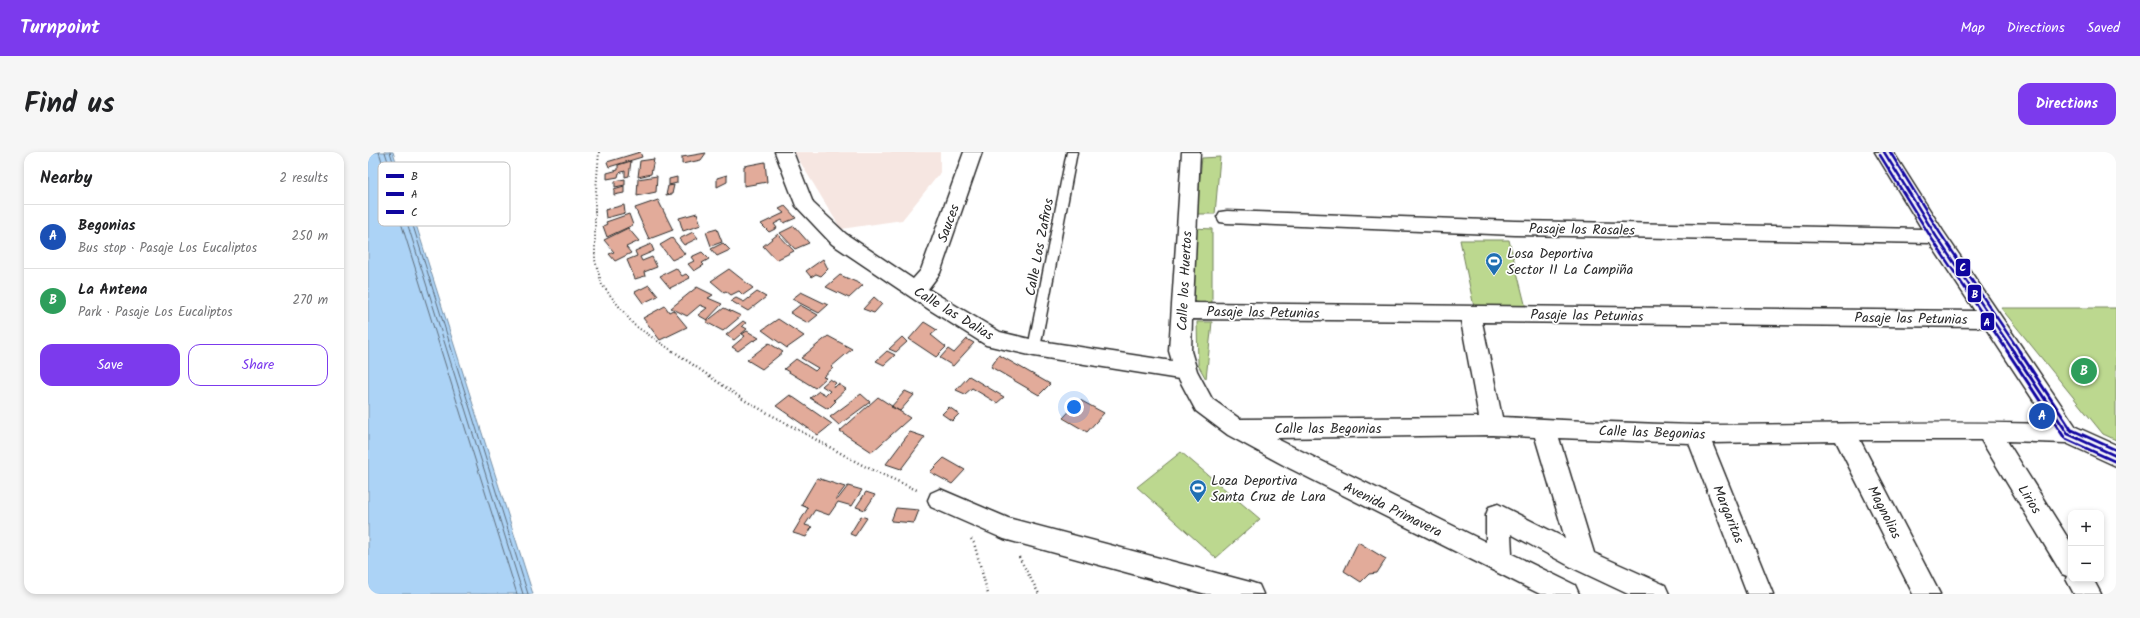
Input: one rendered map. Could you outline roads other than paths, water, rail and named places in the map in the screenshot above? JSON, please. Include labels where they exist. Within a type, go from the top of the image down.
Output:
[{"type":"street","name":"Calle las Dalias","points":[[784,152],[806,206],[839,239],[937,305],[994,338],[1034,348],[1186,372]]},
{"type":"street","name":"Sauces","points":[[916,290],[930,273],[973,152]]},
{"type":"street","name":"Calle los Huertos","points":[[1191,152],[1180,351],[1186,372],[1204,405]]},
{"type":"street","points":[[1884,152],[1936,236],[2068,434],[2116,456]]},
{"type":"street","name":"Pasaje los Rosales","points":[[1227,217],[1507,228],[1936,236]]},
{"type":"street","name":"Pasaje las Petunias","points":[[1182,311],[1991,319]]},
{"type":"street","points":[[1470,314],[1492,426]]},
{"type":"street","name":"Avenida Primavera","points":[[1204,405],[1236,428],[1297,461],[1566,594]]},
{"type":"street","name":"Calle las Begonias","points":[[1236,428],[1305,429],[1492,426],[1697,434],[1843,431],[1988,431],[2068,434]]},
{"type":"street","points":[[1544,427],[1584,561]]},
{"type":"street","name":"Magnolias","points":[[1843,431],[1927,594]]},
{"type":"street","name":"Lirios","points":[[1988,431],[2068,561]]},
{"type":"street","name":"Margaritas","points":[[1697,434],[1760,594]]},
{"type":"street","points":[[940,500],[1004,528],[1250,594]]},
{"type":"street","points":[[1499,561],[1498,515],[1584,561],[1656,594]]},
{"type":"street","points":[[2081,582],[2088,594]]},
{"type":"lane","name":"Calle Los Zafiros","points":[[1034,348],[1072,152]]},
{"type":"water","points":[[368,152],[393,152],[396,162],[378,162],[378,226],[416,226],[533,594],[368,594]]},
{"type":"place","name":"Losa Deportiva Sector II La Campiña","points":[[1494,276]]},
{"type":"place","name":"La Antena","points":[[2084,371]]},
{"type":"place","name":"Begonias","points":[[2042,416]]},
{"type":"place","name":"Loza Deportiva Santa Cruz de Lara","points":[[1198,503]]}]
